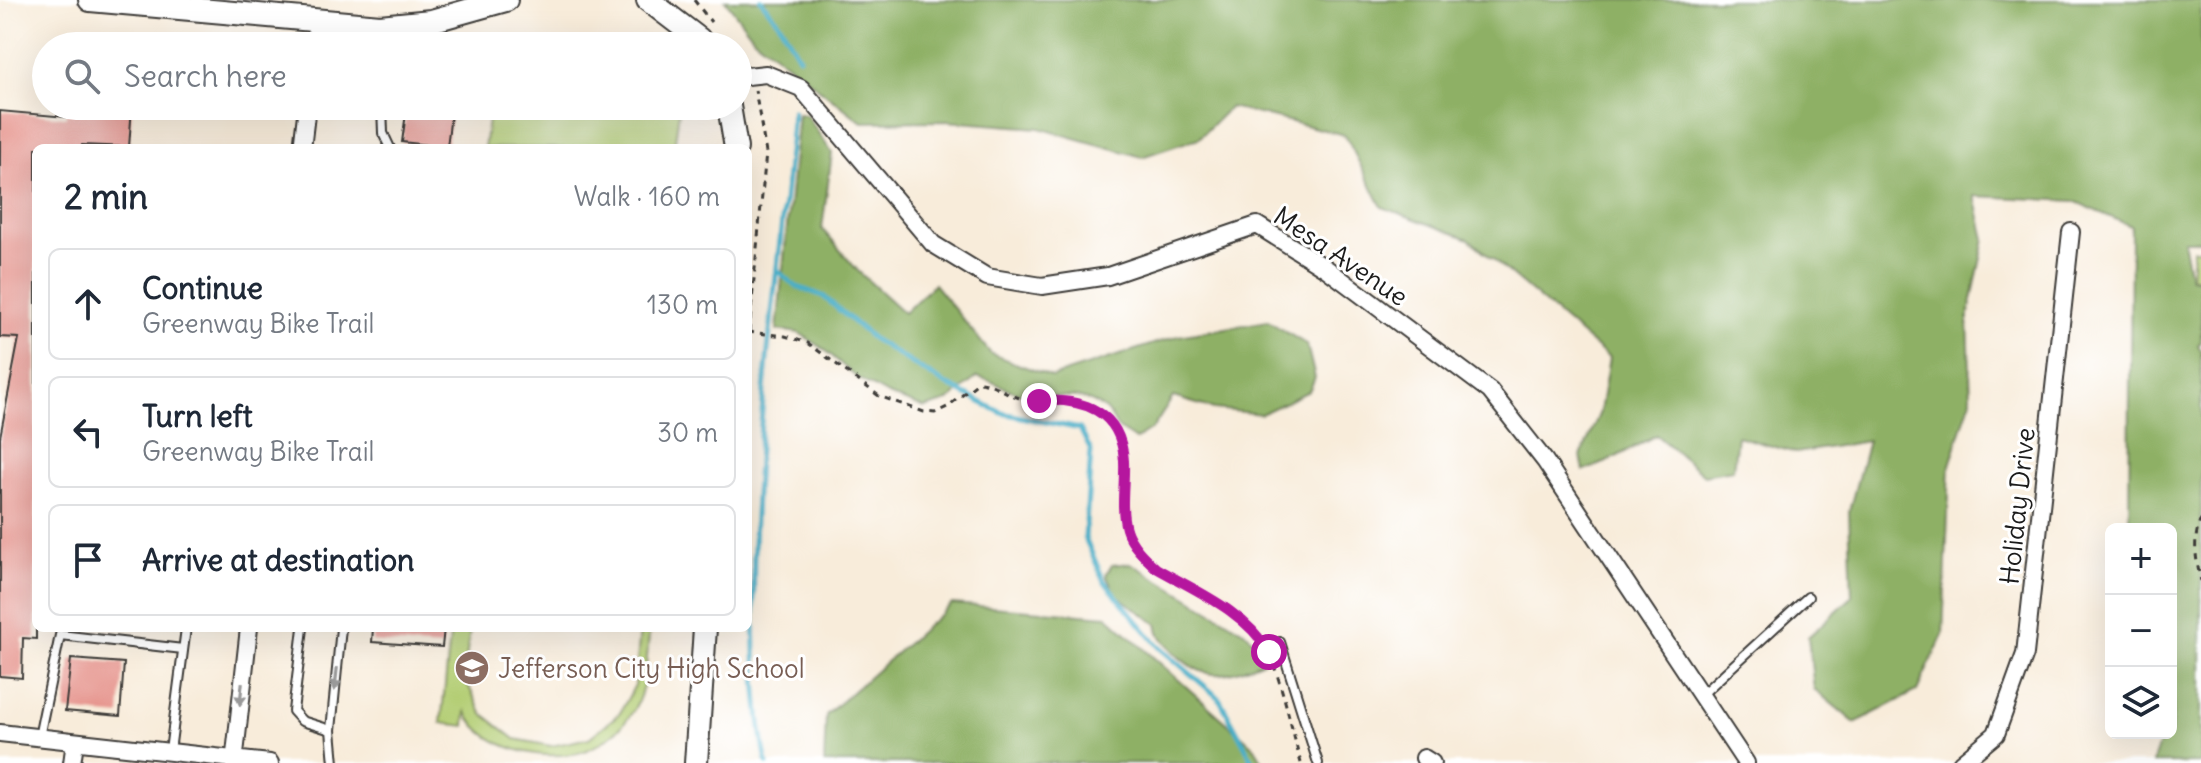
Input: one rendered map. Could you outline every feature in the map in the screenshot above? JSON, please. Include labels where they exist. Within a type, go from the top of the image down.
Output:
[{"type":"main road","points":[[90,0],[318,22],[362,32]]},
{"type":"main road","points":[[394,32],[506,0]]},
{"type":"main road","points":[[648,0],[687,32]]},
{"type":"main road","points":[[672,0],[694,32]]},
{"type":"main road","points":[[731,120],[735,144]]},
{"type":"main road","points":[[696,763],[705,632]]},
{"type":"street","points":[[316,32],[318,22]]},
{"type":"street","name":"Mesa Avenue","points":[[752,75],[766,74],[801,88],[933,244],[987,277],[1042,286],[1108,276],[1257,225],[1327,269],[1490,391],[1545,461],[1746,763]]},
{"type":"street","points":[[302,144],[305,120]]},
{"type":"street","name":"Holiday Drive","points":[[1961,763],[1996,734],[2025,654],[2071,232]]},
{"type":"street","points":[[234,761],[249,632]]},
{"type":"street","points":[[0,733],[270,763]]},
{"type":"street","points":[[72,763],[75,742]]},
{"type":"lane","points":[[430,32],[431,21]]},
{"type":"lane","points":[[383,120],[383,133],[388,144]]},
{"type":"lane","points":[[1700,696],[1808,597]]},
{"type":"lane","points":[[170,752],[185,632]]},
{"type":"lane","points":[[303,632],[293,711],[302,721],[331,730]]},
{"type":"lane","points":[[334,763],[331,730],[341,632]]},
{"type":"lane","points":[[38,738],[60,635],[183,649]]},
{"type":"lane","points":[[1280,642],[1318,763]]},
{"type":"path","points":[[752,95],[762,123],[766,153],[752,292]]},
{"type":"path","points":[[752,332],[785,336],[808,343],[879,396],[924,412],[935,413],[972,386],[986,382],[1025,399],[1076,401],[1105,416],[1121,447],[1127,532],[1143,557],[1156,568],[1244,621],[1259,635],[1269,652],[1301,763]]},
{"type":"path","points":[[2201,519],[2197,528],[2195,554],[2201,581]]},
{"type":"green space","points":[[725,0],[2201,0],[2201,240],[2183,240],[2190,278],[2201,280],[2201,342],[2198,345],[2201,350],[2201,763],[2152,763],[2161,739],[2177,739],[2177,523],[2129,523],[2131,226],[2074,201],[1975,196],[1985,239],[1968,318],[1971,399],[1950,465],[1943,635],[1917,691],[1855,723],[1814,689],[1808,637],[1852,597],[1849,511],[1868,441],[1796,453],[1737,436],[1733,470],[1704,475],[1656,435],[1584,471],[1581,456],[1600,412],[1609,358],[1469,239],[1382,207],[1345,135],[1230,107],[1199,138],[1142,157],[1039,128],[946,121],[862,122],[754,38]]},
{"type":"green space","points":[[798,114],[806,115],[832,153],[822,229],[858,271],[904,313],[934,284],[991,354],[1052,377],[1178,336],[1268,321],[1307,345],[1315,378],[1309,391],[1261,414],[1214,409],[1173,397],[1153,428],[1135,440],[1119,429],[1106,411],[1084,399],[1024,395],[977,377],[948,401],[925,408],[888,395],[856,377],[824,349],[799,333],[777,330]]},
{"type":"green space","points":[[488,120],[678,120],[675,144],[485,144]]},
{"type":"green space","points":[[2193,249],[2201,249],[2201,278],[2191,277]]},
{"type":"green space","points":[[1131,563],[1244,631],[1257,644],[1265,660],[1239,670],[1216,674],[1195,669],[1184,662],[1162,639],[1157,624],[1115,594],[1106,575],[1112,565]]},
{"type":"green space","points":[[952,604],[1107,616],[1255,748],[1264,763],[824,763],[826,715]]},
{"type":"green space","points":[[451,632],[470,632],[464,677],[482,713],[515,739],[551,746],[589,738],[620,713],[635,685],[640,632],[650,632],[640,697],[629,717],[615,732],[592,748],[570,754],[536,754],[518,750],[487,736],[466,712],[465,726],[441,723]]},
{"type":"building","points":[[0,111],[32,114],[32,120],[131,120],[129,144],[32,144],[32,632],[36,632],[36,639],[23,638],[22,678],[0,676],[0,437],[19,338],[0,337]]},
{"type":"building","points":[[405,120],[450,120],[447,144],[402,142]]},
{"type":"building","points":[[373,632],[444,632],[442,647],[372,642]]},
{"type":"building","points":[[71,659],[124,663],[120,716],[65,711]]},
{"type":"waterway","points":[[761,0],[780,24],[799,57]]},
{"type":"waterway","points":[[767,763],[758,707],[755,650],[756,486],[793,111]]},
{"type":"waterway","points":[[778,271],[795,286],[823,296],[873,339],[945,384],[1002,413],[1080,429],[1091,451],[1085,538],[1104,581],[1160,648],[1219,698],[1254,763]]},
{"type":"place","name":"Jefferson City High School","points":[[472,668]]},
{"type":"route","points":[[1039,401],[1076,401],[1105,416],[1117,436],[1124,459],[1124,520],[1133,543],[1156,568],[1244,621],[1259,635],[1269,652]]}]
